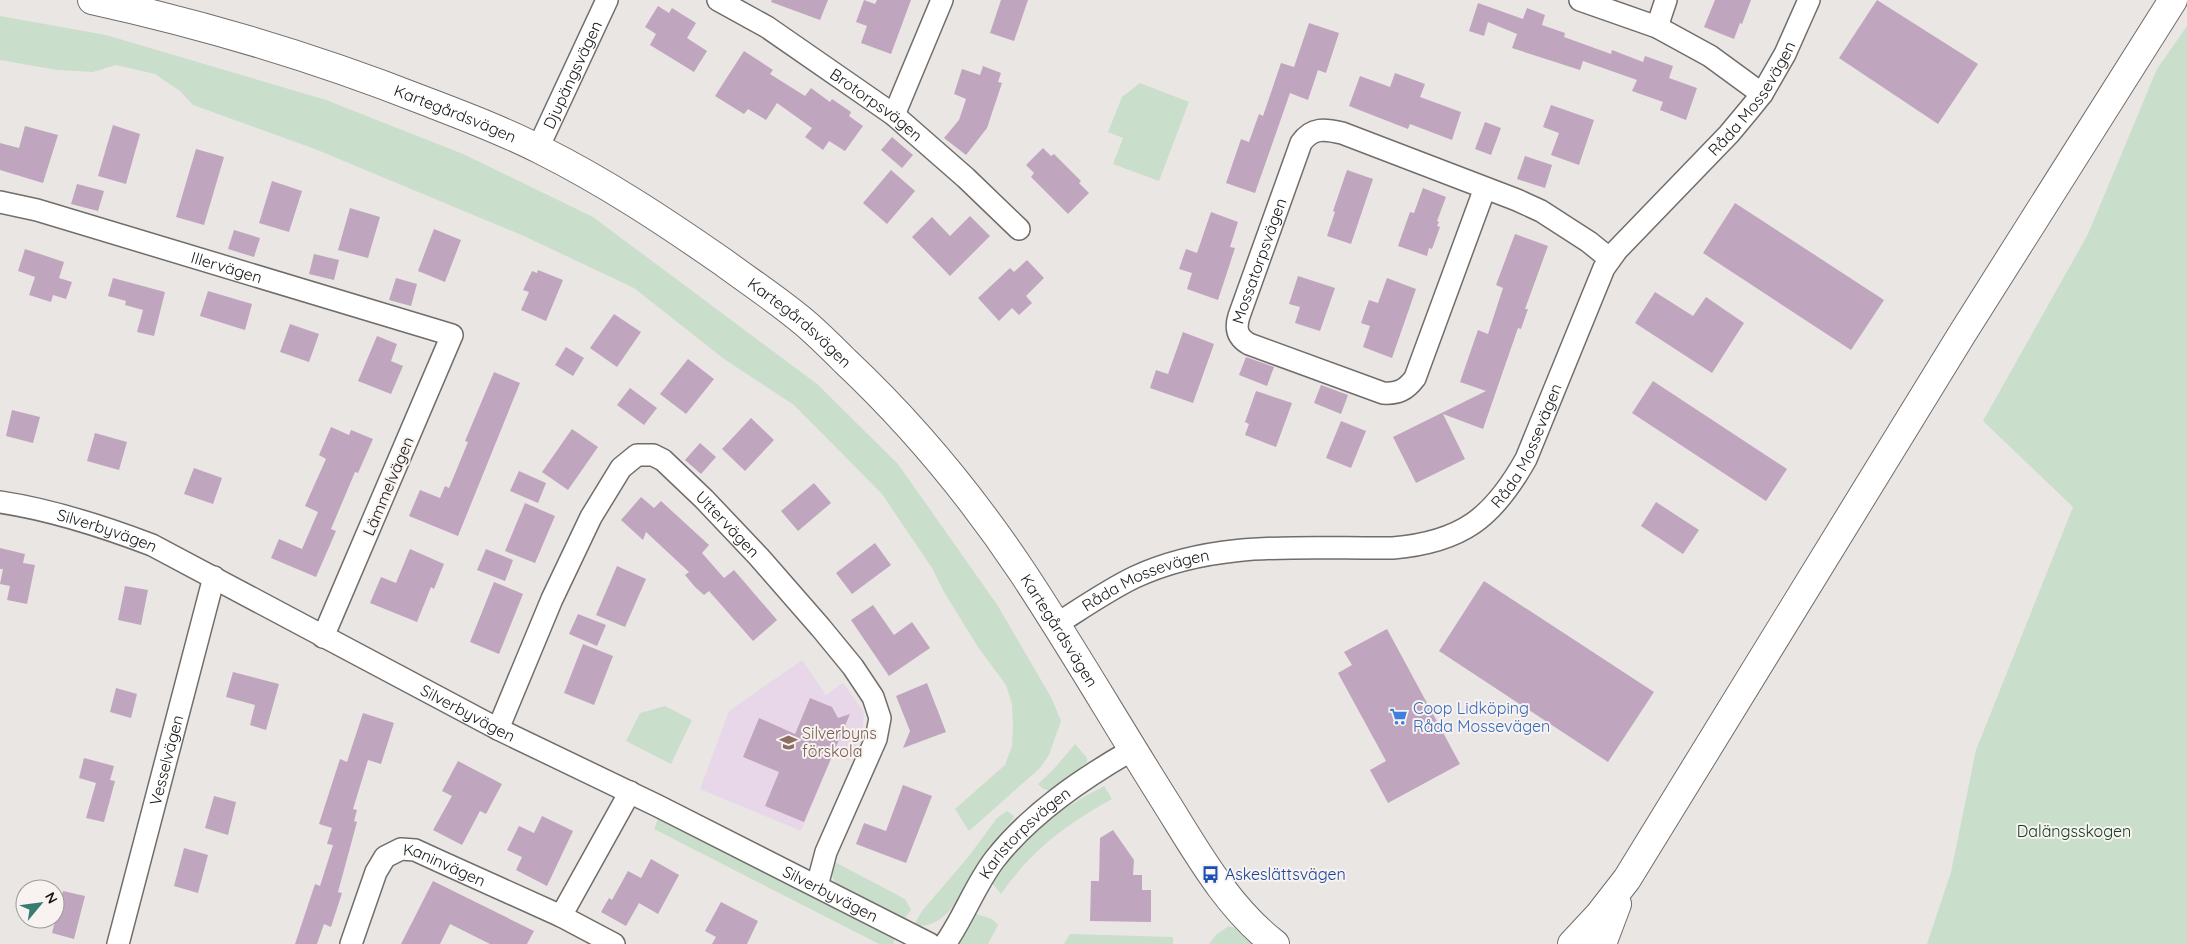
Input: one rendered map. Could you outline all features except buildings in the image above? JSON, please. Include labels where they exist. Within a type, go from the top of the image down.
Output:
[{"type":"street","name":"Kartegårdsvägen","points":[[92,0],[216,30],[305,57],[447,109],[538,148],[602,182],[677,230],[806,324],[868,382],[955,478],[1003,544],[1057,624],[1132,750],[1225,893],[1265,936],[1275,944]]},
{"type":"street","name":"Djupängsvägen","points":[[538,148],[607,0]]},
{"type":"street","name":"Brotorpsvägen","points":[[718,0],[743,6],[814,60],[894,115],[966,178],[1019,229]]},
{"type":"street","points":[[894,115],[942,0]]},
{"type":"street","points":[[1580,0],[1657,27],[1710,56],[1762,94]]},
{"type":"street","points":[[1657,27],[1666,0]]},
{"type":"street","name":"Råda Mossevägen","points":[[1057,624],[1136,577],[1166,565],[1217,552],[1283,548],[1403,548],[1432,542],[1467,527],[1497,503],[1510,487],[1526,460],[1599,280],[1610,259],[1729,134],[1762,94],[1789,46],[1809,0]]},
{"type":"street","points":[[1572,944],[1627,879],[1962,334],[2173,0]]},
{"type":"street","name":"Mossatorpsvägen","points":[[1486,188],[1418,369],[1409,385],[1401,392],[1393,394],[1383,392],[1249,344],[1239,336],[1236,325],[1301,143],[1307,134],[1318,130],[1327,129],[1342,133],[1486,188],[1541,211],[1583,238],[1610,259]]},
{"type":"street","name":"Illervägen","points":[[0,202],[37,210],[452,335]]},
{"type":"street","name":"Lämmelvägen","points":[[323,637],[452,335]]},
{"type":"street","name":"Uttervägen","points":[[498,729],[572,554],[600,502],[621,468],[629,460],[644,454],[653,455],[663,460],[704,499],[759,557],[853,667],[873,697],[880,718],[876,739],[826,852],[817,886]]},
{"type":"street","name":"Silverbyvägen","points":[[0,502],[34,507],[110,529],[152,545],[498,729],[630,792],[930,944]]},
{"type":"street","name":"Vesselvägen","points":[[118,944],[214,577]]},
{"type":"street","name":"Karlstorpsvägen","points":[[945,944],[994,860],[1018,832],[1050,805],[1132,750]]},
{"type":"street","points":[[561,916],[630,792]]},
{"type":"street","name":"Kaninvägen","points":[[351,944],[376,872],[386,857],[401,849],[415,850],[561,916],[614,944]]},
{"type":"street","points":[[1602,944],[1627,879]]},
{"type":"shaded area","name":"Silverbyns förskola","points":[[802,660],[826,695],[843,683],[864,712],[863,729],[850,761],[833,755],[801,831],[700,789],[729,711]]},
{"type":"green space","points":[[0,16],[106,35],[326,100],[463,154],[593,217],[817,384],[898,464],[998,606],[1052,699],[1061,721],[1049,755],[1040,768],[969,831],[955,809],[1005,765],[1012,746],[1012,704],[1006,685],[978,647],[944,592],[932,568],[882,494],[794,405],[724,359],[634,288],[524,236],[315,149],[193,105],[180,91],[155,74],[116,65],[93,72],[57,70],[0,60]]},
{"type":"green space","name":"Dalängsskogen","points":[[2187,26],[2187,944],[1927,944],[1951,872],[1976,750],[2073,507],[1983,421],[2088,234],[2157,69]]},
{"type":"green space","points":[[1140,83],[1189,102],[1159,181],[1113,164],[1123,138],[1108,132],[1122,97]]},
{"type":"green space","points":[[665,706],[692,720],[671,764],[626,741],[640,713]]},
{"type":"green space","points":[[1075,744],[1087,758],[1087,762],[1050,791],[1042,788],[1038,784],[1053,770]]},
{"type":"green space","points":[[1104,786],[1112,799],[1064,829],[1037,851],[1001,894],[992,883],[1003,864],[1023,843],[1055,816]]},
{"type":"green space","points":[[1007,811],[1014,816],[1013,819],[983,855],[958,900],[941,919],[930,924],[918,926],[915,923],[922,911],[969,856],[997,818]]},
{"type":"green space","points":[[658,819],[894,938],[894,944],[879,944],[654,829]]},
{"type":"green space","points":[[833,861],[905,899],[911,910],[903,920],[838,887],[831,874]]},
{"type":"green space","points":[[973,913],[992,919],[998,925],[988,944],[957,944]]},
{"type":"green space","points":[[1229,926],[1239,929],[1255,944],[1209,944],[1217,934]]},
{"type":"green space","points":[[1070,934],[1173,937],[1173,944],[1064,944]]},
{"type":"place","name":"Coop Lidköping Råda Mossevägen","points":[[1399,717]]},
{"type":"place","name":"Silverbyns förskola","points":[[788,742]]},
{"type":"place","name":"Askeslättsvägen","points":[[1211,874]]}]
